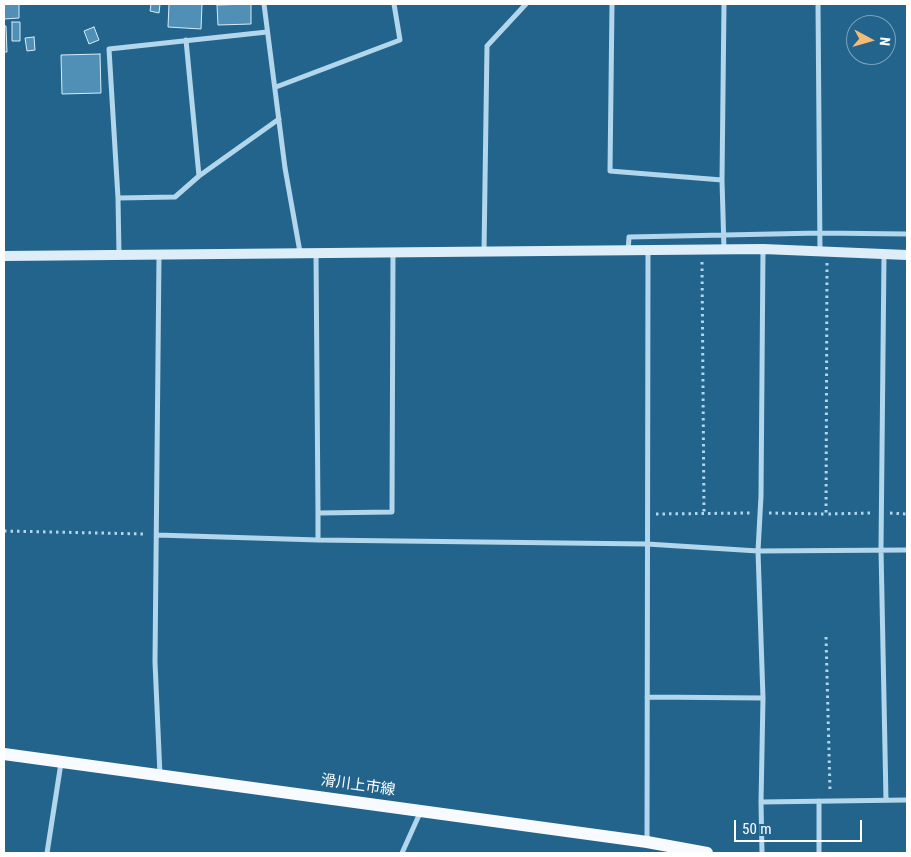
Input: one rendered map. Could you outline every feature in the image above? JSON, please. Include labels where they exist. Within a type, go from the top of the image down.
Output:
[{"type":"main road","name":"滑川上市線","points":[[4,754],[421,811],[702,853]]},
{"type":"street","points":[[264,4],[285,168],[300,252]]},
{"type":"street","points":[[276,87],[400,40],[394,4]]},
{"type":"street","points":[[484,252],[487,46],[526,4]]},
{"type":"street","points":[[612,4],[610,171],[722,180]]},
{"type":"street","points":[[724,4],[722,180],[724,250]]},
{"type":"street","points":[[818,4],[820,233],[823,253]]},
{"type":"street","points":[[119,255],[118,198],[109,49],[267,32]]},
{"type":"street","points":[[186,40],[199,176]]},
{"type":"street","points":[[118,198],[176,197],[199,176],[279,119]]},
{"type":"street","points":[[628,252],[629,237],[724,234],[907,234]]},
{"type":"street","points":[[4,256],[159,256],[300,252],[648,252],[724,250],[884,256],[907,255]]},
{"type":"street","points":[[762,853],[763,698],[758,551],[763,250]]},
{"type":"street","points":[[316,252],[318,540]]},
{"type":"street","points":[[318,513],[392,512],[393,252]]},
{"type":"street","points":[[648,252],[647,697],[655,847]]},
{"type":"street","points":[[159,256],[154,662],[160,775]]},
{"type":"street","points":[[884,256],[881,549],[886,800]]},
{"type":"street","points":[[156,535],[318,540],[647,544],[758,551],[907,550]]},
{"type":"street","points":[[647,697],[763,698]]},
{"type":"street","points":[[47,853],[61,762]]},
{"type":"street","points":[[761,802],[907,800]]},
{"type":"street","points":[[819,801],[820,853]]},
{"type":"street","points":[[402,853],[421,811]]},
{"type":"path","points":[[702,251],[704,514]]},
{"type":"path","points":[[823,253],[826,514]]},
{"type":"path","points":[[647,514],[907,514]]},
{"type":"path","points":[[4,531],[156,535]]},
{"type":"path","points":[[826,637],[830,801]]},
{"type":"building","points":[[4,4],[19,4],[19,18],[4,19]]},
{"type":"building","points":[[151,4],[160,4],[159,13],[150,11]]},
{"type":"building","points":[[169,4],[202,4],[201,29],[168,27]]},
{"type":"building","points":[[251,4],[251,24],[218,25],[217,5]]},
{"type":"building","points":[[12,22],[20,22],[20,41],[12,41]]},
{"type":"building","points":[[4,26],[6,26],[7,52],[4,52]]},
{"type":"building","points":[[94,27],[99,40],[89,44],[84,31]]},
{"type":"building","points":[[34,37],[35,50],[27,51],[25,38]]},
{"type":"building","points":[[100,54],[101,93],[62,94],[61,55]]}]
